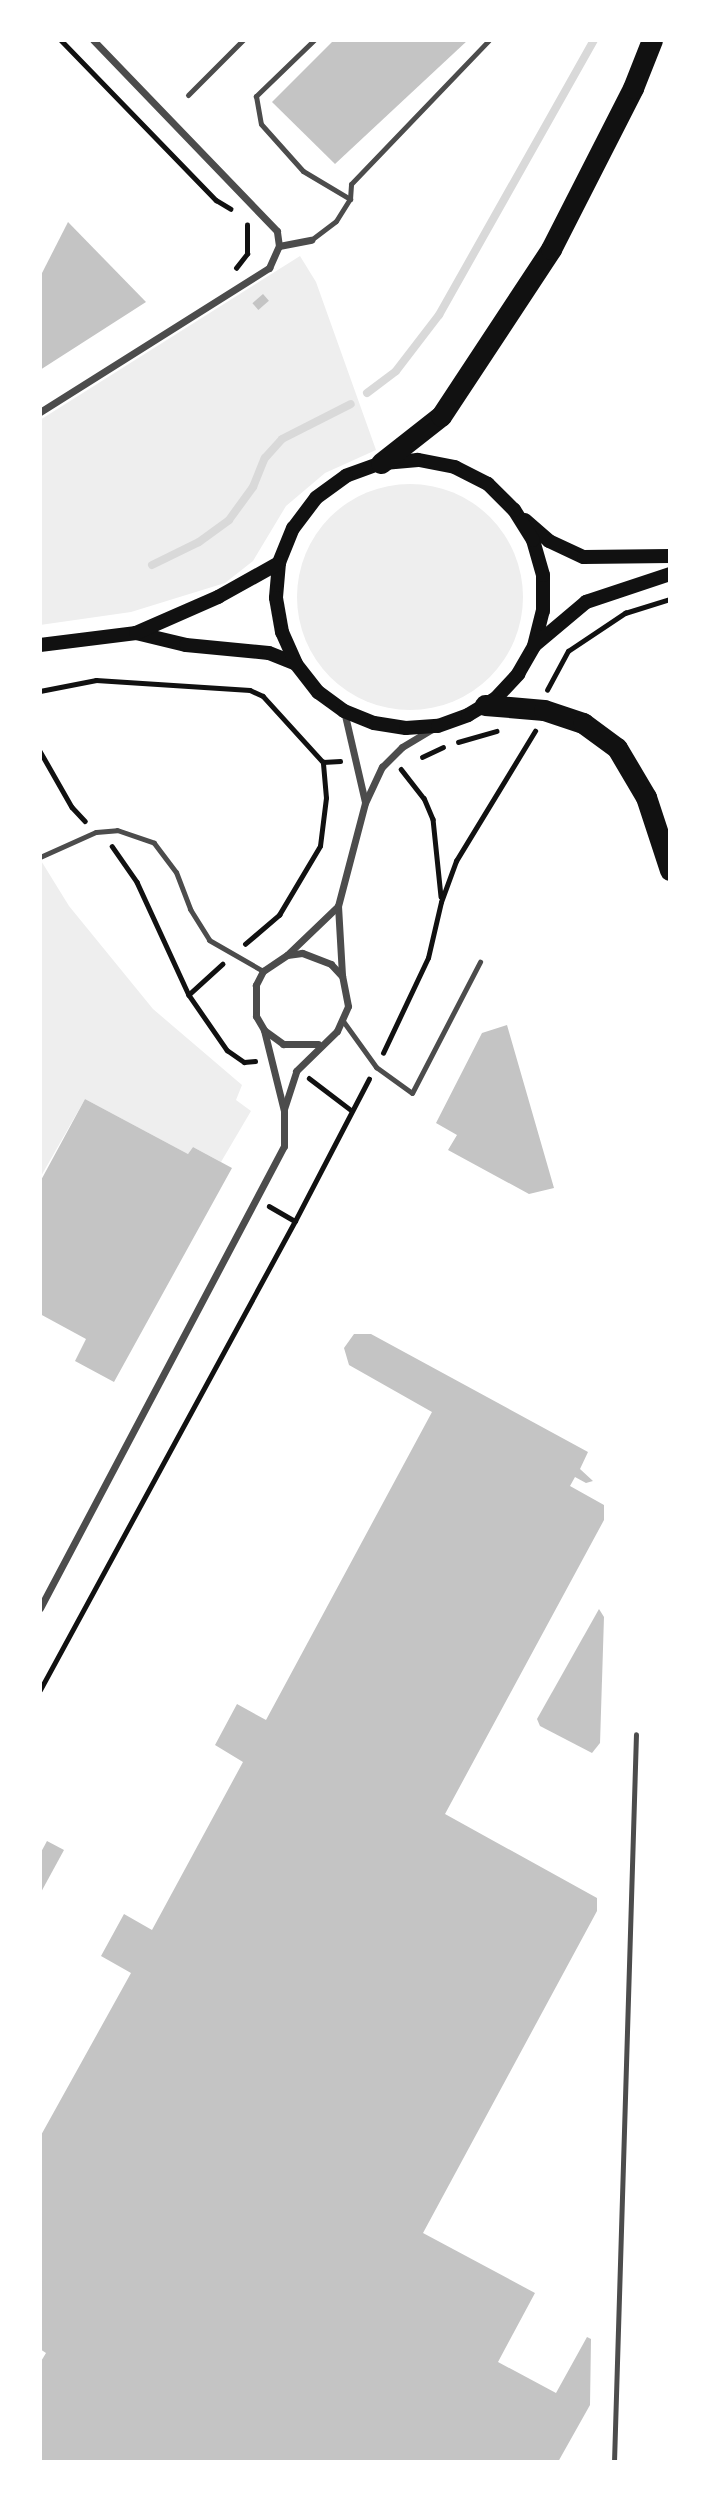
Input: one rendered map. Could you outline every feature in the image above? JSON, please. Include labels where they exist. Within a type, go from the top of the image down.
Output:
[{"type":"highway","points":[[381,463],[441,416],[551,249],[633,88],[652,40]]},
{"type":"highway","points":[[485,705],[544,710],[583,723],[617,748],[646,797],[670,870]]},
{"type":"main road","points":[[514,510],[533,540],[543,575],[543,611],[534,646],[518,674],[485,705],[438,726],[395,727],[344,711],[318,692],[296,664],[282,632],[276,598],[279,563],[293,528],[316,498],[346,476],[381,463],[418,460],[454,467],[488,484],[549,541],[584,557],[670,556]]},
{"type":"main road","points":[[40,645],[136,634],[218,597],[279,563]]},
{"type":"main road","points":[[534,646],[586,602],[670,574]]},
{"type":"main road","points":[[136,634],[186,645],[269,653],[296,664]]},
{"type":"street","points":[[40,412],[269,268],[279,246],[277,232],[93,40]]},
{"type":"street","points":[[279,246],[311,240]]},
{"type":"street","points":[[344,711],[365,803]]},
{"type":"street","points":[[284,1111],[296,1071],[318,1044],[343,1021],[348,1006],[342,976],[338,906],[365,803],[382,767],[402,747],[438,726]]},
{"type":"street","points":[[40,1608],[259,1201],[284,1146],[284,1111],[254,1001],[263,971],[287,955],[338,906]]},
{"type":"street","points":[[287,955],[318,956],[342,976]]},
{"type":"street","points":[[264,1030],[283,1044],[318,1044]]},
{"type":"lane","points":[[188,94],[243,40]]},
{"type":"lane","points":[[314,40],[256,96],[261,124],[303,171],[350,199]]},
{"type":"lane","points":[[311,240],[336,221],[350,199],[351,184],[489,40]]},
{"type":"lane","points":[[40,857],[96,832],[117,830],[154,843],[176,872],[190,909],[209,940],[263,971]]},
{"type":"lane","points":[[343,1021],[376,1067],[412,1093],[480,962]]},
{"type":"lane","points":[[614,2462],[636,1734]]},
{"type":"path","points":[[61,40],[216,200],[236,212]]},
{"type":"path","points":[[227,275],[247,254],[250,242],[244,219]]},
{"type":"path","points":[[40,1690],[376,1067],[428,958],[441,902],[456,861],[539,724]]},
{"type":"path","points":[[40,751],[72,807],[137,882],[189,995]]},
{"type":"path","points":[[400,768],[424,797],[433,819],[441,902]]},
{"type":"path","points":[[259,1201],[295,1221]]},
{"type":"shaded area","points":[[300,256],[316,282],[376,450],[325,473],[286,506],[253,561],[225,583],[131,612],[40,625],[40,420]]},
{"type":"shaded area","points":[[410,484],[453,493],[473,503],[490,517],[504,534],[514,554],[523,597],[514,640],[504,660],[490,677],[473,691],[453,701],[410,710],[367,701],[347,691],[330,677],[316,660],[306,640],[297,597],[306,554],[316,534],[330,517],[347,503],[367,493]]},
{"type":"shaded area","points":[[40,859],[69,906],[153,1009],[242,1085],[236,1100],[251,1111],[221,1162],[193,1147],[188,1154],[85,1099],[40,1178]]},
{"type":"building","points":[[334,40],[468,40],[335,164],[272,102]]},
{"type":"building","points":[[68,222],[146,302],[40,370],[40,277]]},
{"type":"building","points":[[263,294],[269,301],[258,310],[252,303]]},
{"type":"building","points":[[507,1025],[554,1188],[529,1194],[448,1150],[457,1135],[436,1123],[482,1033]]},
{"type":"building","points":[[85,1099],[188,1154],[193,1147],[232,1168],[114,1382],[75,1361],[86,1339],[40,1314],[40,1182]]},
{"type":"building","points":[[354,1334],[371,1334],[588,1452],[580,1469],[593,1481],[586,1483],[575,1477],[570,1486],[604,1505],[604,1520],[445,1814],[597,1898],[597,1911],[423,2233],[535,2293],[498,2362],[556,2393],[587,2337],[591,2339],[590,2405],[558,2462],[40,2462],[40,2363],[46,2353],[40,2349],[40,2137],[131,1973],[101,1956],[124,1914],[152,1930],[243,1762],[215,1745],[237,1704],[266,1720],[432,1412],[349,1365],[344,1348]]},
{"type":"building","points":[[599,1609],[604,1617],[600,1743],[592,1753],[540,1726],[537,1719]]},
{"type":"building","points":[[47,1841],[64,1850],[40,1894],[40,1854]]},
{"type":"waterway","points":[[367,393],[396,371],[439,315],[594,40]]},
{"type":"waterway","points":[[152,565],[199,542],[229,520],[253,487],[265,458],[282,439],[351,404]]}]
